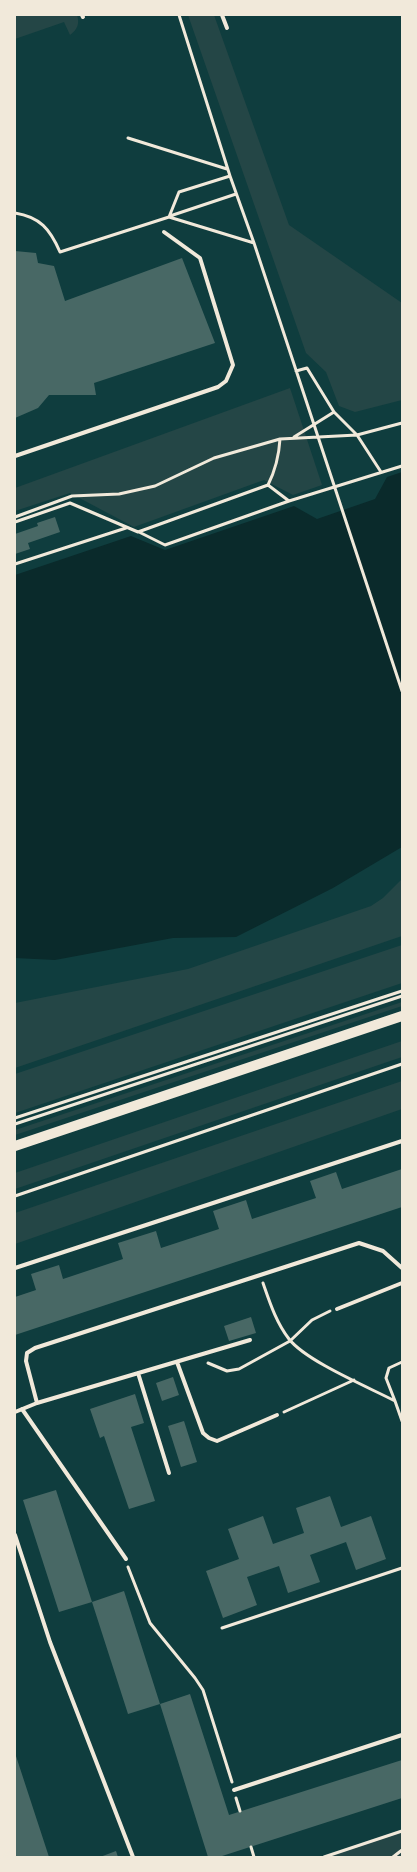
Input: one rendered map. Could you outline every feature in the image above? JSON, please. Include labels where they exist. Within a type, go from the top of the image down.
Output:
[{"type":"main road","points":[[15,1146],[402,1016]]},
{"type":"lane","points":[[222,15],[227,28]]},
{"type":"lane","points":[[15,456],[218,387],[226,381],[233,364],[200,258],[164,232]]},
{"type":"lane","points":[[15,1268],[402,1141]]},
{"type":"lane","points":[[38,1403],[26,1361],[27,1352],[359,1243],[383,1251],[402,1268]]},
{"type":"lane","points":[[337,1308],[402,1283]]},
{"type":"lane","points":[[15,1412],[38,1403],[250,1340]]},
{"type":"lane","points":[[177,1362],[203,1433],[209,1438],[217,1441],[278,1415]]},
{"type":"lane","points":[[138,1373],[169,1473]]},
{"type":"lane","points":[[22,1409],[126,1559]]},
{"type":"lane","points":[[15,1535],[50,1642],[133,1857]]},
{"type":"lane","points":[[234,1790],[402,1735]]},
{"type":"path","points":[[179,15],[230,176],[254,243],[402,691]]},
{"type":"path","points":[[128,138],[228,169]]},
{"type":"path","points":[[169,217],[178,192],[230,176]]},
{"type":"path","points":[[15,213],[30,215],[44,226],[54,239],[60,252],[236,194]]},
{"type":"path","points":[[169,217],[254,243]]},
{"type":"path","points":[[296,371],[307,368],[334,412],[357,435],[381,472]]},
{"type":"path","points":[[294,437],[334,412]]},
{"type":"path","points":[[15,517],[72,496],[119,494],[155,486],[214,458],[280,439],[357,435],[402,423]]},
{"type":"path","points":[[138,532],[268,485],[280,455],[280,439]]},
{"type":"path","points":[[15,522],[70,504],[128,527],[165,545],[289,501],[402,466]]},
{"type":"path","points":[[268,485],[289,501]]},
{"type":"path","points":[[15,564],[128,527]]},
{"type":"path","points":[[15,1118],[402,991]]},
{"type":"path","points":[[15,1124],[402,996]]},
{"type":"path","points":[[15,1196],[402,1064]]},
{"type":"path","points":[[261,1275],[274,1314],[290,1341],[311,1357],[395,1401]]},
{"type":"path","points":[[198,1355],[212,1365],[227,1371],[239,1369],[290,1341],[312,1320],[323,1313],[337,1308]]},
{"type":"path","points":[[402,1362],[389,1368],[386,1378],[402,1422]]},
{"type":"path","points":[[278,1415],[354,1380]]},
{"type":"path","points":[[126,1559],[150,1622],[203,1690],[240,1811]]},
{"type":"path","points":[[222,1628],[402,1568]]},
{"type":"path","points":[[324,1857],[402,1831]]},
{"type":"path","points":[[251,1847],[254,1857]]},
{"type":"path","points":[[394,1857],[402,1850]]},
{"type":"shaded area","points":[[15,15],[77,15],[78,24],[70,35],[64,22],[15,39]]},
{"type":"shaded area","points":[[188,15],[214,15],[289,225],[402,303],[402,400],[355,412],[339,406],[326,372],[306,353]]},
{"type":"shaded area","points":[[290,388],[322,485],[293,495],[264,480],[134,527],[70,493],[15,511],[15,488]]},
{"type":"shaded area","points":[[402,472],[402,847],[333,888],[236,937],[173,938],[55,960],[15,958],[15,575],[131,536],[165,550],[294,506],[317,519],[375,499],[387,477]]},
{"type":"shaded area","points":[[402,879],[402,936],[15,1068],[15,1003],[188,969],[371,906],[383,898]]},
{"type":"shaded area","points":[[402,945],[402,983],[15,1113],[15,1074]]},
{"type":"shaded area","points":[[402,1002],[402,1006],[15,1135],[15,1130]]},
{"type":"shaded area","points":[[402,1041],[402,1057],[15,1189],[15,1173]]},
{"type":"shaded area","points":[[402,1081],[402,1109],[15,1244],[15,1213]]},
{"type":"shaded area","points":[[402,1831],[402,1857],[324,1857]]},
{"type":"building","points":[[15,251],[36,253],[38,263],[54,266],[65,301],[182,258],[215,343],[94,383],[96,395],[49,395],[38,408],[15,418]]},
{"type":"building","points":[[55,517],[60,532],[28,543],[30,549],[15,554],[15,534],[38,526],[37,523]]},
{"type":"building","points":[[402,1169],[402,1207],[15,1335],[15,1297],[36,1290],[31,1274],[59,1265],[63,1279],[123,1259],[118,1243],[156,1231],[161,1248],[219,1229],[213,1211],[246,1200],[252,1219],[316,1198],[310,1181],[336,1172],[342,1189]]},
{"type":"building","points":[[251,1317],[256,1333],[229,1341],[224,1326]]},
{"type":"building","points":[[173,1377],[179,1395],[162,1401],[156,1383]]},
{"type":"building","points":[[135,1394],[144,1423],[131,1427],[155,1501],[129,1509],[104,1436],[100,1438],[90,1409]]},
{"type":"building","points":[[184,1421],[197,1462],[181,1467],[168,1426]]},
{"type":"building","points":[[56,1490],[92,1602],[59,1612],[23,1500]]},
{"type":"building","points":[[330,1496],[341,1527],[371,1516],[386,1559],[356,1570],[346,1542],[310,1555],[320,1582],[288,1593],[279,1566],[247,1577],[257,1605],[223,1618],[206,1571],[239,1559],[228,1529],[263,1516],[273,1544],[304,1533],[296,1508]]},
{"type":"building","points":[[124,1591],[160,1704],[128,1714],[92,1602]]},
{"type":"building","points":[[190,1694],[229,1815],[402,1760],[402,1798],[219,1857],[208,1857],[160,1704]]},
{"type":"building","points":[[15,1753],[49,1857],[15,1857]]},
{"type":"building","points":[[116,1851],[118,1857],[100,1857]]}]
